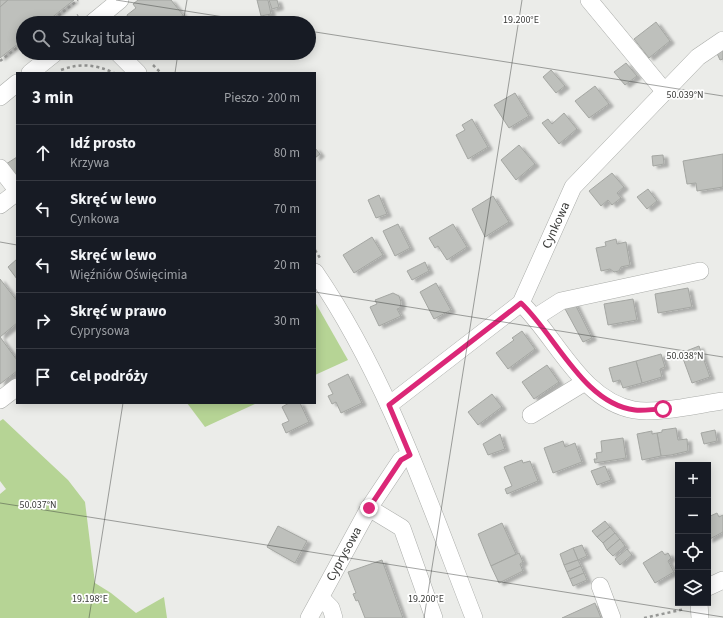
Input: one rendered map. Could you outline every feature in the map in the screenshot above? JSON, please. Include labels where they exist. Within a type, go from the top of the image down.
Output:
[{"type":"street","points":[[101,16],[120,0]]},
{"type":"street","points":[[589,0],[665,92]]},
{"type":"street","name":"Cynkowa","points":[[389,405],[521,303],[573,187],[698,57],[723,40]]},
{"type":"street","points":[[31,72],[46,60]]},
{"type":"street","points":[[125,60],[137,72]]},
{"type":"street","points":[[0,97],[16,84]]},
{"type":"street","points":[[0,168],[16,190]]},
{"type":"street","points":[[0,205],[16,192]]},
{"type":"street","points":[[536,317],[561,300],[700,272]]},
{"type":"street","points":[[316,274],[332,298],[389,405],[474,618]]},
{"type":"street","points":[[521,303],[536,317],[585,382],[604,400],[635,410],[663,409],[723,401]]},
{"type":"street","points":[[531,415],[585,382]]},
{"type":"street","points":[[0,400],[16,388]]},
{"type":"street","name":"Cyprysowa","points":[[309,618],[369,508],[401,460],[410,455]]},
{"type":"street","points":[[369,508],[402,528],[434,618]]},
{"type":"street","points":[[711,586],[723,580]]},
{"type":"street","points":[[600,586],[612,618]]},
{"type":"street","points":[[321,598],[331,608],[334,618]]},
{"type":"path","points":[[58,16],[78,0]]},
{"type":"path","points":[[0,61],[16,48]]},
{"type":"path","points":[[54,72],[72,66],[88,64],[111,72]]},
{"type":"path","points":[[644,618],[699,609]]},
{"type":"green space","points":[[316,304],[348,360],[316,375]]},
{"type":"green space","points":[[188,404],[255,404],[205,427]]},
{"type":"green space","points":[[3,419],[68,480],[85,502],[95,583],[111,593],[136,613],[164,597],[167,618],[0,618],[0,494],[6,489],[0,481],[0,421]]},
{"type":"building","points":[[0,0],[8,0],[0,7]]},
{"type":"building","points":[[8,0],[74,0],[54,16],[16,16],[16,45],[0,58],[0,7]]},
{"type":"building","points":[[138,0],[171,0],[183,15],[127,16],[136,8],[133,4]]},
{"type":"building","points":[[257,0],[268,0],[271,14],[261,16]]},
{"type":"building","points":[[269,0],[277,0],[279,7],[272,9]]},
{"type":"building","points":[[656,22],[670,41],[649,58],[634,39]]},
{"type":"building","points":[[723,46],[723,59],[720,60],[715,49]]},
{"type":"building","points":[[626,63],[637,76],[625,85],[614,72]]},
{"type":"building","points":[[551,70],[565,86],[556,93],[543,77]]},
{"type":"building","points":[[595,86],[609,104],[589,118],[575,101]]},
{"type":"building","points":[[515,93],[529,116],[509,128],[494,105]]},
{"type":"building","points":[[564,113],[577,129],[559,144],[542,123],[548,119],[552,124]]},
{"type":"building","points":[[472,119],[488,147],[468,159],[456,135],[465,130],[462,125]]},
{"type":"building","points":[[519,145],[535,164],[516,180],[501,160]]},
{"type":"building","points":[[316,149],[320,154],[316,157]]},
{"type":"building","points":[[723,154],[723,187],[697,191],[696,183],[687,184],[683,161]]},
{"type":"building","points":[[663,155],[664,164],[653,166],[652,156]]},
{"type":"building","points":[[16,158],[16,177],[6,164]]},
{"type":"building","points":[[612,173],[624,187],[617,193],[621,198],[612,205],[608,200],[601,206],[589,191]]},
{"type":"building","points":[[648,189],[657,201],[647,209],[637,197]]},
{"type":"building","points":[[379,195],[387,214],[376,218],[368,200]]},
{"type":"building","points":[[493,196],[509,222],[485,237],[472,209]]},
{"type":"building","points":[[398,224],[410,248],[395,256],[383,231]]},
{"type":"building","points":[[453,224],[467,247],[447,260],[438,246],[435,248],[429,238]]},
{"type":"building","points":[[372,237],[383,255],[354,273],[343,255]]},
{"type":"building","points":[[616,239],[617,244],[626,242],[630,265],[621,267],[619,271],[614,272],[610,269],[601,271],[596,248],[606,246],[605,242]]},
{"type":"building","points":[[16,260],[16,278],[8,267]]},
{"type":"building","points":[[425,262],[429,271],[412,280],[407,271]]},
{"type":"building","points":[[0,279],[16,300],[16,324],[0,337]]},
{"type":"building","points":[[436,283],[451,310],[434,319],[420,292]]},
{"type":"building","points":[[688,288],[692,307],[658,313],[655,294]]},
{"type":"building","points":[[393,293],[399,296],[401,302],[400,308],[397,309],[401,316],[379,326],[370,307],[377,304],[375,300]]},
{"type":"building","points":[[633,299],[637,320],[608,325],[604,304]]},
{"type":"building","points":[[574,302],[592,338],[583,342],[564,307]]},
{"type":"building","points":[[522,331],[535,349],[508,369],[496,353],[514,340],[512,338]]},
{"type":"building","points":[[0,337],[16,359],[16,372],[0,384]]},
{"type":"building","points":[[699,346],[710,377],[692,383],[681,353]]},
{"type":"building","points":[[661,354],[665,367],[660,369],[662,377],[642,383],[636,361]]},
{"type":"building","points":[[636,361],[642,383],[623,388],[620,380],[613,382],[609,368]]},
{"type":"building","points":[[547,365],[559,382],[534,399],[522,382]]},
{"type":"building","points":[[348,374],[362,403],[341,413],[336,402],[332,404],[328,396],[333,394],[328,384]]},
{"type":"building","points":[[492,394],[502,407],[478,425],[468,412]]},
{"type":"building","points":[[287,404],[300,404],[309,422],[286,433],[282,424],[289,421],[282,407]]},
{"type":"building","points":[[676,428],[678,440],[687,439],[688,451],[661,456],[657,433],[662,432],[662,430]]},
{"type":"building","points":[[715,430],[717,441],[704,444],[701,433]]},
{"type":"building","points":[[652,431],[652,434],[657,433],[661,456],[642,460],[637,434]]},
{"type":"building","points":[[500,434],[505,449],[488,455],[483,444]]},
{"type":"building","points":[[623,438],[626,458],[595,463],[594,459],[597,459],[596,453],[602,452],[601,441]]},
{"type":"building","points":[[563,441],[565,447],[575,443],[582,462],[553,473],[544,448]]},
{"type":"building","points":[[522,460],[523,463],[530,461],[538,481],[507,494],[505,489],[512,486],[504,467]]},
{"type":"building","points":[[605,466],[611,480],[597,485],[591,471]]},
{"type":"building","points":[[717,513],[719,517],[723,515],[723,532],[711,538],[711,534],[711,516]]},
{"type":"building","points":[[605,521],[610,527],[597,537],[592,531]]},
{"type":"building","points":[[502,523],[516,554],[491,566],[478,534]]},
{"type":"building","points":[[278,526],[307,541],[295,563],[267,547]]},
{"type":"building","points":[[610,527],[615,533],[603,543],[597,537]]},
{"type":"building","points":[[615,533],[620,539],[607,550],[603,543]]},
{"type":"building","points":[[620,539],[625,546],[613,556],[607,550]]},
{"type":"building","points":[[582,545],[587,556],[578,560],[573,548]]},
{"type":"building","points":[[573,548],[578,560],[564,565],[560,554]]},
{"type":"building","points":[[627,549],[632,555],[620,565],[615,559]]},
{"type":"building","points":[[662,551],[665,555],[668,553],[671,558],[668,561],[674,572],[655,583],[643,563]]},
{"type":"building","points":[[519,553],[523,562],[520,564],[523,571],[499,583],[491,566]]},
{"type":"building","points":[[382,560],[403,618],[365,618],[358,600],[356,601],[353,594],[356,593],[348,572]]},
{"type":"building","points":[[578,560],[581,566],[567,572],[564,565]]},
{"type":"building","points":[[581,566],[584,573],[570,579],[567,572]]},
{"type":"building","points":[[584,573],[587,580],[573,586],[570,579]]},
{"type":"building","points":[[595,603],[601,618],[562,618]]},
{"type":"route","points":[[369,508],[401,460],[410,455],[389,405],[521,303],[536,317],[585,382],[604,400],[635,410],[663,409]]}]
